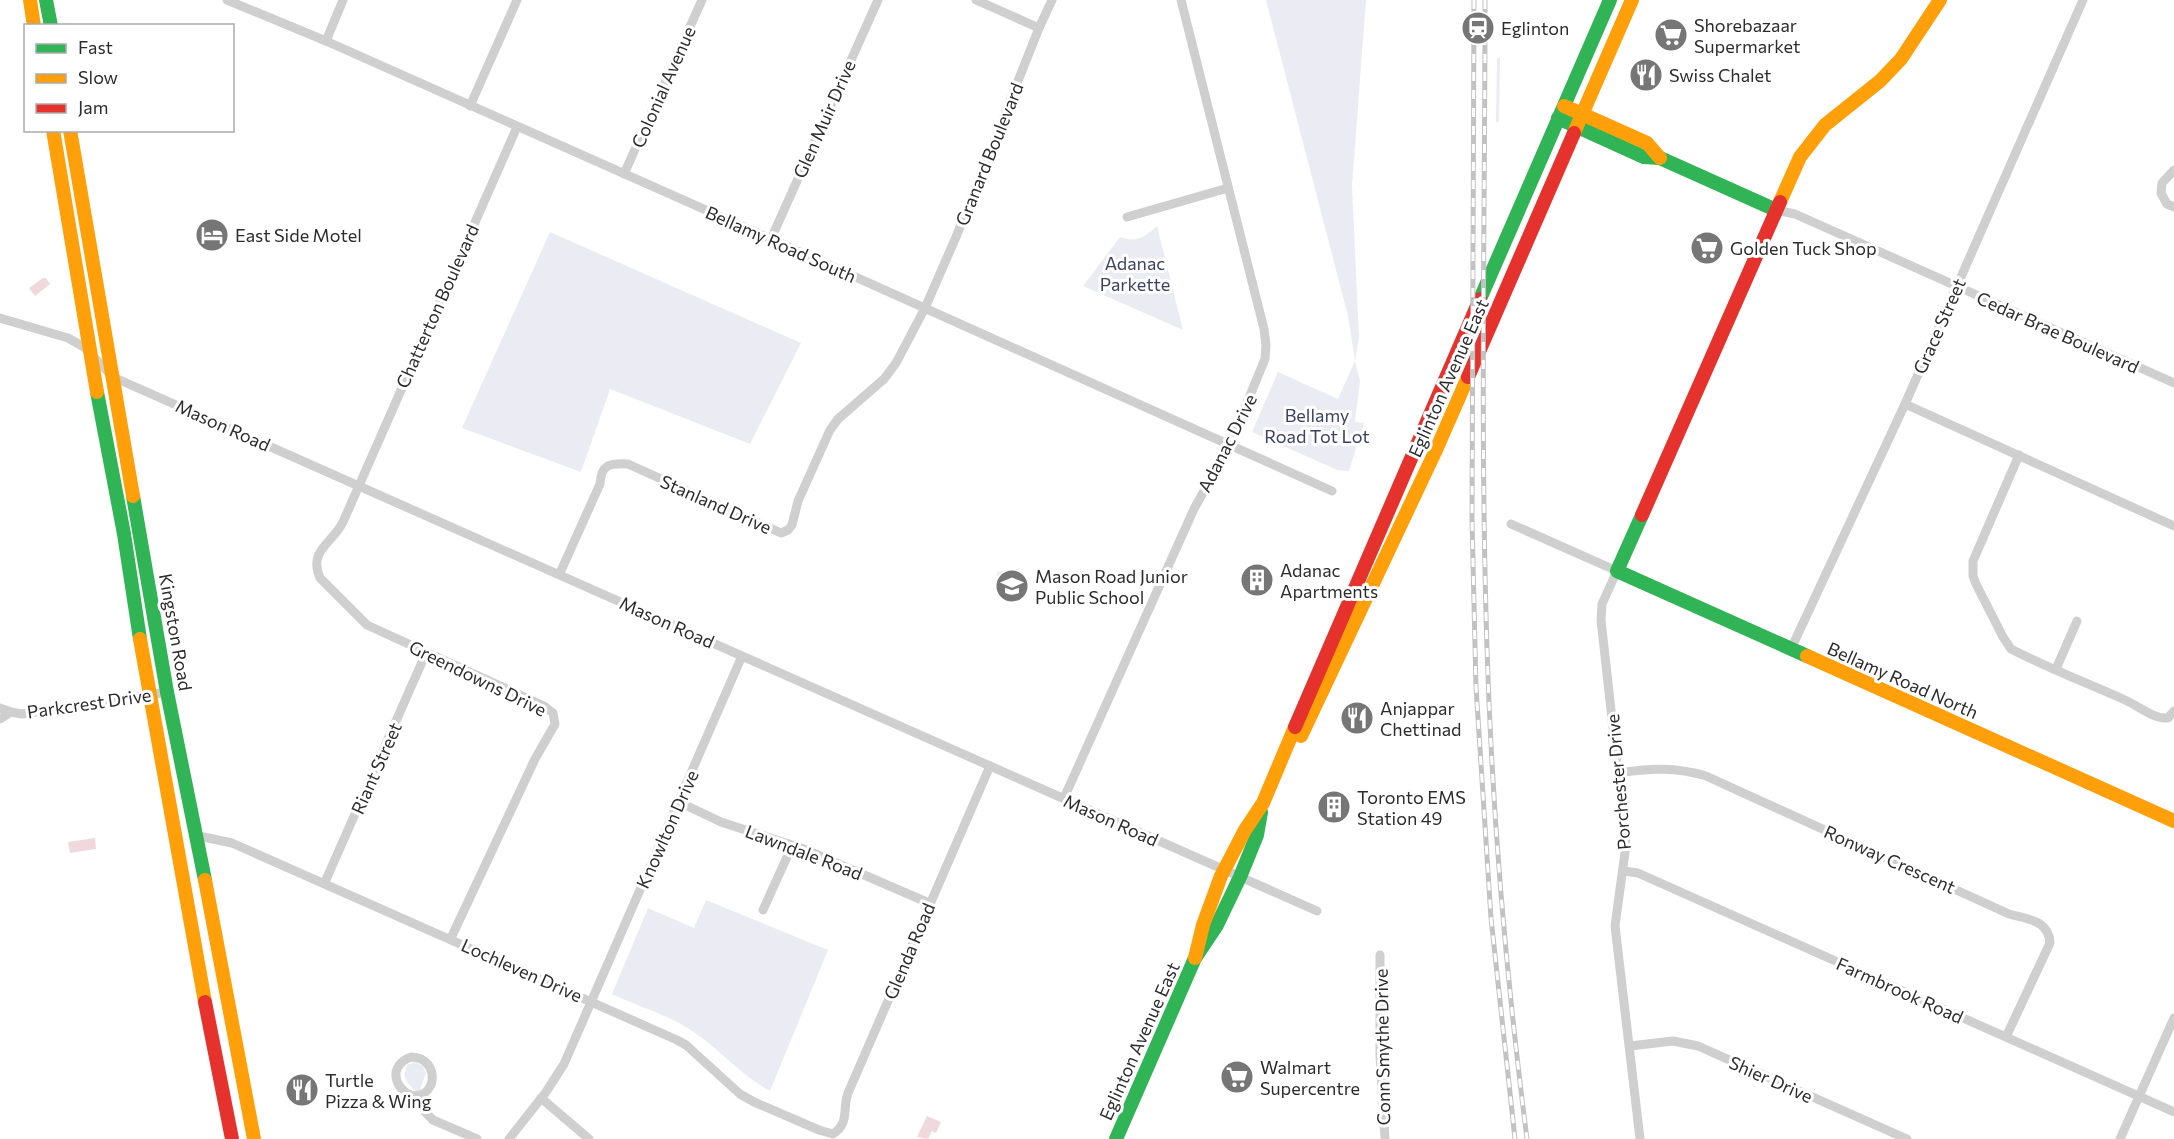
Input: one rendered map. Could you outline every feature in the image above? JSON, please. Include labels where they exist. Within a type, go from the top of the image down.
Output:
[{"type":"main road","points":[[30,0],[34,24]]},
{"type":"main road","points":[[46,0],[51,24]]},
{"type":"main road","name":"Eglinton Avenue East","points":[[1195,958],[1202,924],[1245,830],[1262,807],[1282,763],[1311,688],[1610,0]]},
{"type":"main road","name":"Eglinton Avenue East","points":[[1282,763],[1302,735],[1436,450],[1632,0]]},
{"type":"main road","points":[[1617,571],[1800,157],[1825,124],[1880,81],[1901,59],[1940,0]]},
{"type":"main road","points":[[1561,112],[1644,157],[1660,158],[1776,210]]},
{"type":"main road","name":"Kingston Road","points":[[53,132],[94,357],[149,694],[215,1058],[232,1139]]},
{"type":"main road","name":"Kingston Road","points":[[70,132],[167,692],[254,1139]]},
{"type":"main road","name":"Bellamy Road North","points":[[1617,571],[2174,821]]},
{"type":"main road","points":[[142,640],[153,646],[160,646]]},
{"type":"main road","name":"Eglinton Avenue East","points":[[1116,1139],[1195,958],[1217,925],[1240,877],[1257,835],[1262,807]]},
{"type":"street","name":"Bellamy Road South","points":[[227,0],[326,41],[1332,491]]},
{"type":"street","points":[[326,41],[343,0]]},
{"type":"street","points":[[470,106],[517,0]]},
{"type":"street","name":"Colonial Avenue","points":[[624,174],[702,0]]},
{"type":"street","name":"Glen Muir Drive","points":[[771,239],[878,0]]},
{"type":"street","points":[[976,0],[1039,28]]},
{"type":"street","name":"Granard Boulevard","points":[[925,308],[1052,0]]},
{"type":"street","name":"Adanac Drive","points":[[1064,798],[1194,509],[1230,444],[1265,359],[1266,345],[1181,0]]},
{"type":"street","name":"Grace Street","points":[[1791,649],[1905,404],[2083,0]]},
{"type":"street","name":"Chatterton Boulevard","points":[[358,485],[517,127]]},
{"type":"street","points":[[2174,170],[2162,183],[2161,193],[2167,204],[2174,207]]},
{"type":"street","points":[[1127,217],[1228,188]]},
{"type":"street","name":"Cedar Brae Boulevard","points":[[1776,210],[1795,214],[2174,383]]},
{"type":"street","name":"Stanland Drive","points":[[560,573],[600,483],[600,474],[604,468],[616,463],[628,464],[781,533],[788,530],[792,525],[798,501],[830,430],[837,419],[884,378],[896,363],[925,308]]},
{"type":"street","name":"Mason Road","points":[[0,318],[68,338],[94,357],[113,377],[560,573],[1240,877]]},
{"type":"street","points":[[1905,404],[2174,526]]},
{"type":"street","points":[[2019,455],[1973,561],[1973,576],[2003,637],[2011,649],[2162,718],[2168,718],[2174,711]]},
{"type":"street","name":"Greendowns Drive","points":[[358,485],[339,530],[318,553],[316,563],[321,578],[367,626],[544,706],[553,713],[555,724],[535,759],[451,938]]},
{"type":"street","name":"Bellamy Road North","points":[[1511,524],[1617,571]]},
{"type":"street","name":"Porchester Drive","points":[[1617,571],[1602,604],[1601,620],[1626,845],[1615,926],[1640,1139]]},
{"type":"street","points":[[2056,669],[2077,621]]},
{"type":"street","name":"Riant Street","points":[[325,882],[426,653]]},
{"type":"street","name":"Knowlton Drive","points":[[509,1139],[564,1064],[742,656]]},
{"type":"street","name":"Parkcrest Drive","points":[[0,708],[22,714],[167,692]]},
{"type":"street","name":"Parkcrest Drive","points":[[0,719],[11,712]]},
{"type":"street","name":"Glenda Road","points":[[833,1134],[844,1124],[846,1118],[844,1103],[848,1093],[990,766]]},
{"type":"street","name":"Ronway Crescent","points":[[1619,773],[1671,768],[1706,776],[2009,914],[2042,924],[2050,935],[2050,943],[2006,1037]]},
{"type":"street","name":"Lawndale Road","points":[[679,802],[721,822],[804,849],[929,903]]},
{"type":"street","name":"Lochleven Drive","points":[[194,835],[232,843],[325,882],[686,1045],[740,1094],[819,1130],[833,1134]]},
{"type":"street","points":[[763,910],[792,846]]},
{"type":"street","name":"Farmbrook Road","points":[[1624,871],[1638,873],[2174,1112]]},
{"type":"street","points":[[1240,877],[1317,911]]},
{"type":"street","name":"Conn Smythe Drive","points":[[1380,955],[1380,1056],[1385,1139]]},
{"type":"street","points":[[2120,1139],[2174,1018]]},
{"type":"street","name":"Shier Drive","points":[[1630,1046],[1672,1041],[1692,1044],[1907,1139]]},
{"type":"street","points":[[411,1057],[423,1059],[431,1068],[429,1086],[419,1095],[402,1090],[396,1080],[397,1068],[405,1059],[411,1057]]},
{"type":"street","points":[[419,1095],[426,1113],[433,1120],[477,1139]]},
{"type":"street","points":[[541,1098],[589,1139]]},
{"type":"green space","points":[[1266,0],[1366,0],[1352,186],[1359,338],[1355,361],[1348,316]]},
{"type":"green space","points":[[1497,58],[1500,58],[1499,122],[1496,122]]},
{"type":"green space","name":"Adanac Parkette","points":[[1157,226],[1183,330],[1083,286],[1120,237],[1140,238]]},
{"type":"green space","points":[[550,232],[801,343],[750,444],[610,389],[581,472],[462,428]]},
{"type":"green space","name":"Bellamy Road Tot Lot","points":[[1355,361],[1360,381],[1355,422],[1364,423],[1349,471],[1337,470],[1252,432],[1278,372],[1338,399]]},
{"type":"green space","points":[[1019,569],[1021,583],[999,586],[997,572]]},
{"type":"green space","points":[[706,900],[828,950],[770,1091],[758,1084],[696,1033],[667,1017],[612,994],[648,908],[694,928]]},
{"type":"green space","points":[[415,1062],[423,1066],[426,1073],[420,1090],[416,1092],[404,1075],[407,1065]]},
{"type":"shaded area","points":[[46,278],[50,284],[35,296],[29,288]]},
{"type":"shaded area","points":[[95,838],[96,849],[70,853],[68,842]]},
{"type":"shaded area","points":[[927,1116],[941,1122],[936,1133],[932,1131],[928,1139],[917,1137]]},
{"type":"railway","points":[[1474,0],[1472,520],[1476,687],[1491,918],[1515,1139]]},
{"type":"railway","points":[[1485,0],[1483,405],[1487,648],[1492,771],[1501,894],[1527,1139]]},
{"type":"traffic: fast","points":[[46,0],[51,24]]},
{"type":"traffic: fast","points":[[1480,299],[1610,0]]},
{"type":"traffic: fast","points":[[1558,118],[1644,157],[1660,158],[1776,210]]},
{"type":"traffic: fast","points":[[97,392],[124,534],[140,639]]},
{"type":"traffic: fast","points":[[133,496],[167,692],[205,880]]},
{"type":"traffic: fast","points":[[1642,515],[1617,571],[1807,656]]},
{"type":"traffic: fast","points":[[1116,1139],[1195,958],[1217,925],[1240,877],[1257,835],[1261,812]]},
{"type":"traffic: slow","points":[[30,0],[34,24]]},
{"type":"traffic: slow","points":[[1574,133],[1632,0]]},
{"type":"traffic: slow","points":[[1780,202],[1800,157],[1825,125],[1880,81],[1901,59],[1940,0]]},
{"type":"traffic: slow","points":[[1564,106],[1647,143],[1660,158]]},
{"type":"traffic: slow","points":[[53,132],[97,392]]},
{"type":"traffic: slow","points":[[70,132],[133,496]]},
{"type":"traffic: slow","points":[[1301,736],[1468,377]]},
{"type":"traffic: slow","points":[[140,639],[205,1002]]},
{"type":"traffic: slow","points":[[1807,656],[2174,821]]},
{"type":"traffic: slow","points":[[1195,958],[1203,925],[1221,876],[1245,830],[1263,803],[1295,727]]},
{"type":"traffic: slow","points":[[205,880],[254,1139]]},
{"type":"traffic: jam","points":[[1468,377],[1574,133]]},
{"type":"traffic: jam","points":[[1642,515],[1780,202]]},
{"type":"traffic: jam","points":[[1295,727],[1480,299]]},
{"type":"traffic: jam","points":[[205,1002],[232,1139]]},
{"type":"place","name":"Eglinton","points":[[1478,28]]},
{"type":"place","name":"Shorebazaar Supermarket","points":[[1671,35]]},
{"type":"place","name":"Swiss Chalet","points":[[1646,75]]},
{"type":"place","name":"East Side Motel","points":[[212,235]]},
{"type":"place","name":"Golden Tuck Shop","points":[[1707,248]]},
{"type":"place","name":"Adanac Apartments","points":[[1257,580]]},
{"type":"place","name":"Mason Road Junior Public School","points":[[1012,586]]},
{"type":"place","name":"Anjappar Chettinad","points":[[1357,718]]},
{"type":"place","name":"Toronto EMS Station 49","points":[[1334,807]]},
{"type":"place","name":"Walmart Supercentre","points":[[1237,1077]]},
{"type":"place","name":"Turtle Pizza & Wing","points":[[302,1090]]}]
